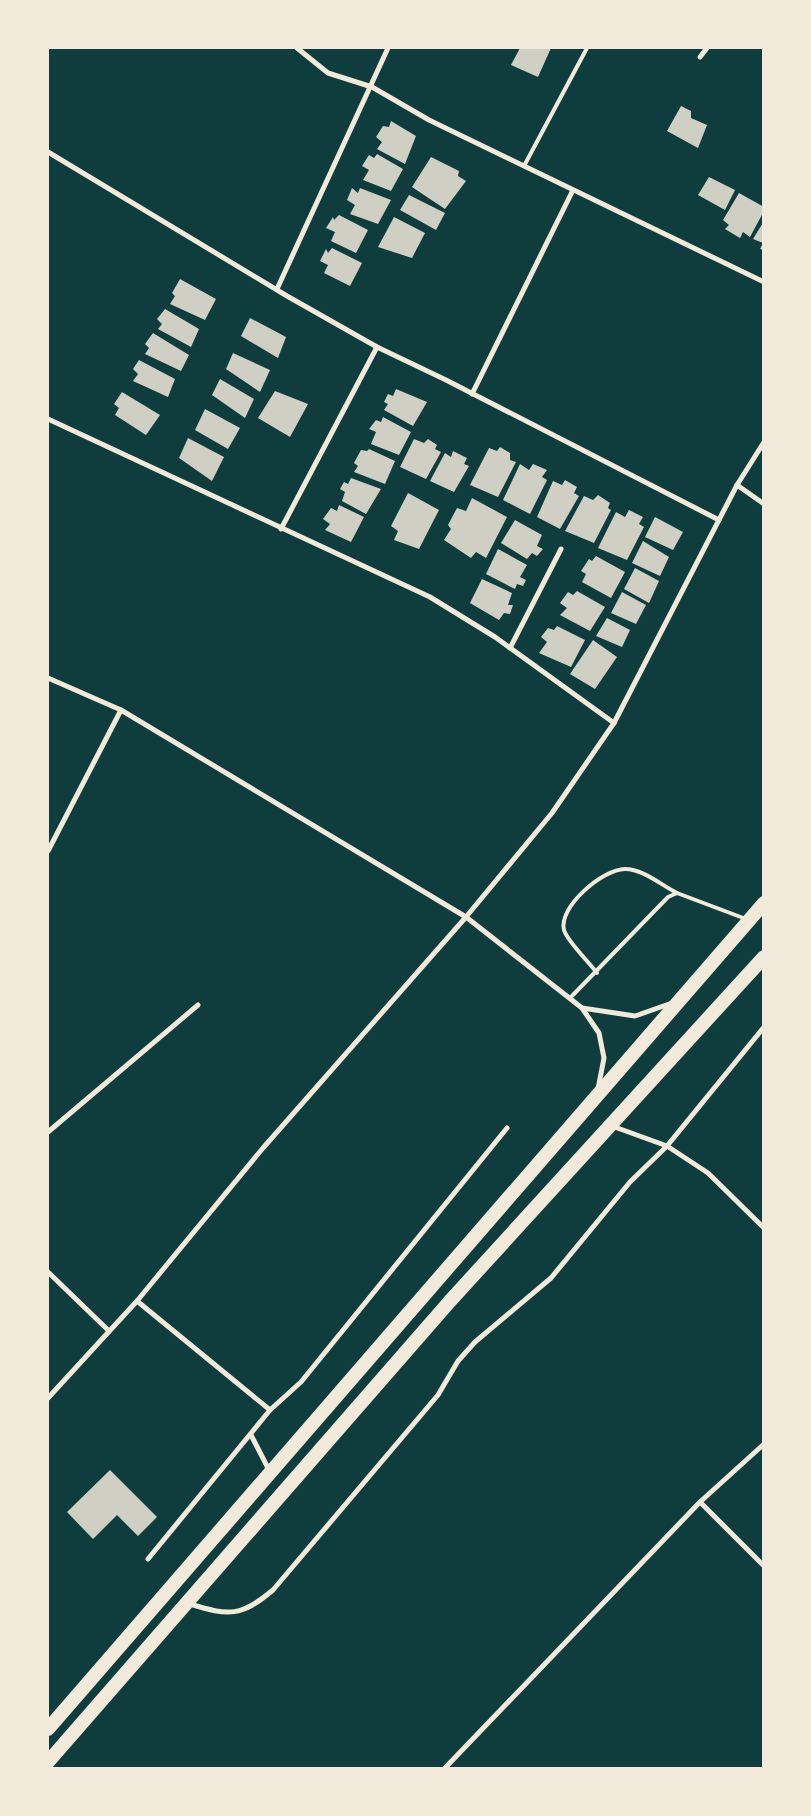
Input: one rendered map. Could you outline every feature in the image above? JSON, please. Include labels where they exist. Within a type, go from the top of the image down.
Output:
[{"type":"highway","points":[[48,1729],[764,902]]},
{"type":"highway","points":[[48,1762],[450,1301],[764,957]]},
{"type":"street","points":[[297,48],[328,73],[372,87],[430,120],[764,282]]},
{"type":"street","points":[[277,289],[372,87],[388,48]]},
{"type":"street","points":[[700,57],[707,48]]},
{"type":"street","points":[[48,152],[377,348],[472,394],[719,520]]},
{"type":"street","points":[[472,394],[572,190]]},
{"type":"street","points":[[281,529],[377,348]]},
{"type":"street","points":[[48,419],[430,597],[510,648],[614,723]]},
{"type":"street","points":[[48,1398],[137,1301],[263,1148],[466,917],[552,813],[614,723],[737,485],[764,442]]},
{"type":"street","points":[[737,485],[764,504]]},
{"type":"street","points":[[510,648],[561,549]]},
{"type":"street","points":[[48,678],[121,710],[466,917],[571,997],[582,1008],[599,1033],[604,1058],[597,1094]]},
{"type":"street","points":[[48,851],[121,710]]},
{"type":"street","points":[[582,1008],[636,1016],[677,1001]]},
{"type":"street","points":[[48,1132],[198,1005]]},
{"type":"street","points":[[187,1603],[218,1612],[232,1613],[257,1604],[274,1590],[438,1395],[458,1361],[475,1342],[551,1278],[630,1182],[667,1146],[764,1027]]},
{"type":"street","points":[[609,1125],[667,1146],[708,1173],[764,1228]]},
{"type":"street","points":[[148,1559],[270,1410],[301,1382],[507,1128]]},
{"type":"street","points":[[48,1272],[109,1331]]},
{"type":"street","points":[[137,1301],[270,1410]]},
{"type":"street","points":[[250,1435],[270,1472]]},
{"type":"street","points":[[446,1768],[700,1502],[764,1444]]},
{"type":"street","points":[[700,1502],[764,1566]]},
{"type":"lane","points":[[524,166],[587,48]]},
{"type":"lane","points":[[597,973],[564,931],[563,918],[578,897],[594,881],[624,869],[639,872],[677,893],[749,920]]},
{"type":"lane","points":[[571,997],[597,973],[659,905],[677,893]]},
{"type":"building","points":[[520,48],[551,48],[538,77],[511,65]]},
{"type":"building","points":[[681,106],[691,111],[691,118],[707,125],[698,148],[667,131]]},
{"type":"building","points":[[391,121],[416,136],[405,164],[377,149],[382,142],[376,137],[383,126],[389,127]]},
{"type":"building","points":[[377,154],[403,169],[391,191],[363,180],[369,170],[362,166],[369,155],[374,158]]},
{"type":"building","points":[[431,157],[459,171],[458,176],[466,181],[445,209],[412,187]]},
{"type":"building","points":[[709,177],[735,190],[725,210],[698,195]]},
{"type":"building","points":[[352,188],[358,193],[360,188],[391,200],[378,224],[350,214],[355,205],[347,200]]},
{"type":"building","points":[[739,193],[764,207],[764,211],[750,237],[743,232],[740,238],[725,229],[729,225],[723,220]]},
{"type":"building","points":[[409,195],[445,213],[436,230],[400,210]]},
{"type":"building","points":[[339,215],[368,230],[356,253],[331,241],[335,232],[326,228],[333,217],[334,220]]},
{"type":"building","points":[[394,217],[425,233],[412,258],[378,247]]},
{"type":"building","points":[[764,221],[764,250],[760,249],[763,243],[753,239]]},
{"type":"building","points":[[332,248],[362,263],[350,286],[324,273],[328,265],[320,261],[326,249],[328,253]]},
{"type":"building","points":[[180,279],[216,299],[205,320],[170,304],[175,296],[172,293]]},
{"type":"building","points":[[165,309],[199,329],[191,347],[158,329],[162,324],[157,319]]},
{"type":"building","points":[[250,318],[286,337],[278,358],[241,336]]},
{"type":"building","points":[[153,333],[189,355],[181,371],[145,354],[149,348],[145,344]]},
{"type":"building","points":[[233,353],[270,370],[260,392],[226,369]]},
{"type":"building","points":[[139,360],[175,379],[168,397],[133,381],[138,374],[133,369]]},
{"type":"building","points":[[220,379],[254,399],[245,418],[212,395]]},
{"type":"building","points":[[396,389],[427,402],[413,426],[384,410],[388,404],[384,402],[388,394],[393,396]]},
{"type":"building","points":[[275,391],[308,404],[290,437],[258,418]]},
{"type":"building","points":[[122,392],[160,415],[146,435],[115,415],[119,408],[114,404]]},
{"type":"building","points":[[205,409],[240,428],[228,449],[195,430]]},
{"type":"building","points":[[383,417],[411,432],[399,455],[371,444],[376,432],[369,429],[376,420],[381,422]]},
{"type":"building","points":[[188,438],[224,457],[212,481],[179,458]]},
{"type":"building","points":[[414,439],[424,443],[428,439],[437,445],[435,449],[441,452],[426,479],[400,467]]},
{"type":"building","points":[[500,447],[510,453],[510,460],[516,462],[498,497],[470,485],[489,448],[497,451]]},
{"type":"building","points":[[369,449],[395,461],[385,484],[354,472],[358,466],[354,463],[361,450],[367,451]]},
{"type":"building","points":[[453,451],[467,458],[464,464],[469,466],[454,492],[430,481],[445,453],[451,457]]},
{"type":"building","points":[[520,464],[529,470],[533,464],[547,470],[542,477],[547,480],[530,514],[503,500]]},
{"type":"building","points":[[351,478],[381,489],[366,514],[342,501],[345,492],[340,489],[344,482],[348,484]]},
{"type":"building","points":[[565,480],[577,487],[574,493],[579,496],[560,529],[537,517],[553,481],[562,485]]},
{"type":"building","points":[[408,493],[439,510],[419,549],[394,540],[398,531],[391,526]]},
{"type":"building","points":[[598,495],[610,503],[608,508],[611,510],[594,543],[565,531],[584,496],[593,500]]},
{"type":"building","points":[[472,498],[507,517],[486,558],[476,552],[471,558],[444,540],[451,529],[448,525],[457,508],[466,511]]},
{"type":"building","points":[[339,505],[364,517],[351,542],[325,530],[330,524],[323,519],[331,508],[337,511]]},
{"type":"building","points":[[629,510],[643,517],[639,524],[644,527],[627,560],[598,548],[616,512],[625,517]]},
{"type":"building","points":[[655,517],[683,532],[673,550],[645,537]]},
{"type":"building","points":[[515,520],[542,535],[537,546],[543,549],[537,556],[532,553],[527,559],[501,543]]},
{"type":"building","points":[[643,541],[669,557],[660,576],[632,563]]},
{"type":"building","points":[[498,549],[527,565],[520,577],[526,580],[523,586],[517,584],[515,589],[486,574]]},
{"type":"building","points":[[596,556],[625,572],[611,598],[582,582],[586,574],[581,571],[589,559],[592,561]]},
{"type":"building","points":[[635,568],[659,581],[649,603],[624,589]]},
{"type":"building","points":[[482,579],[512,593],[508,605],[513,605],[510,614],[504,613],[499,620],[470,603]]},
{"type":"building","points":[[577,591],[605,607],[590,631],[560,615],[567,608],[560,603],[568,592],[573,595]]},
{"type":"building","points":[[622,592],[646,605],[636,624],[611,613]]},
{"type":"building","points":[[607,618],[630,630],[622,647],[596,636]]},
{"type":"building","points":[[557,626],[585,640],[571,667],[539,653],[547,642],[541,637],[548,628],[554,630]]},
{"type":"building","points":[[593,640],[617,657],[595,689],[570,674]]},
{"type":"building","points":[[110,1470],[157,1517],[138,1536],[117,1515],[93,1539],[67,1512]]}]
